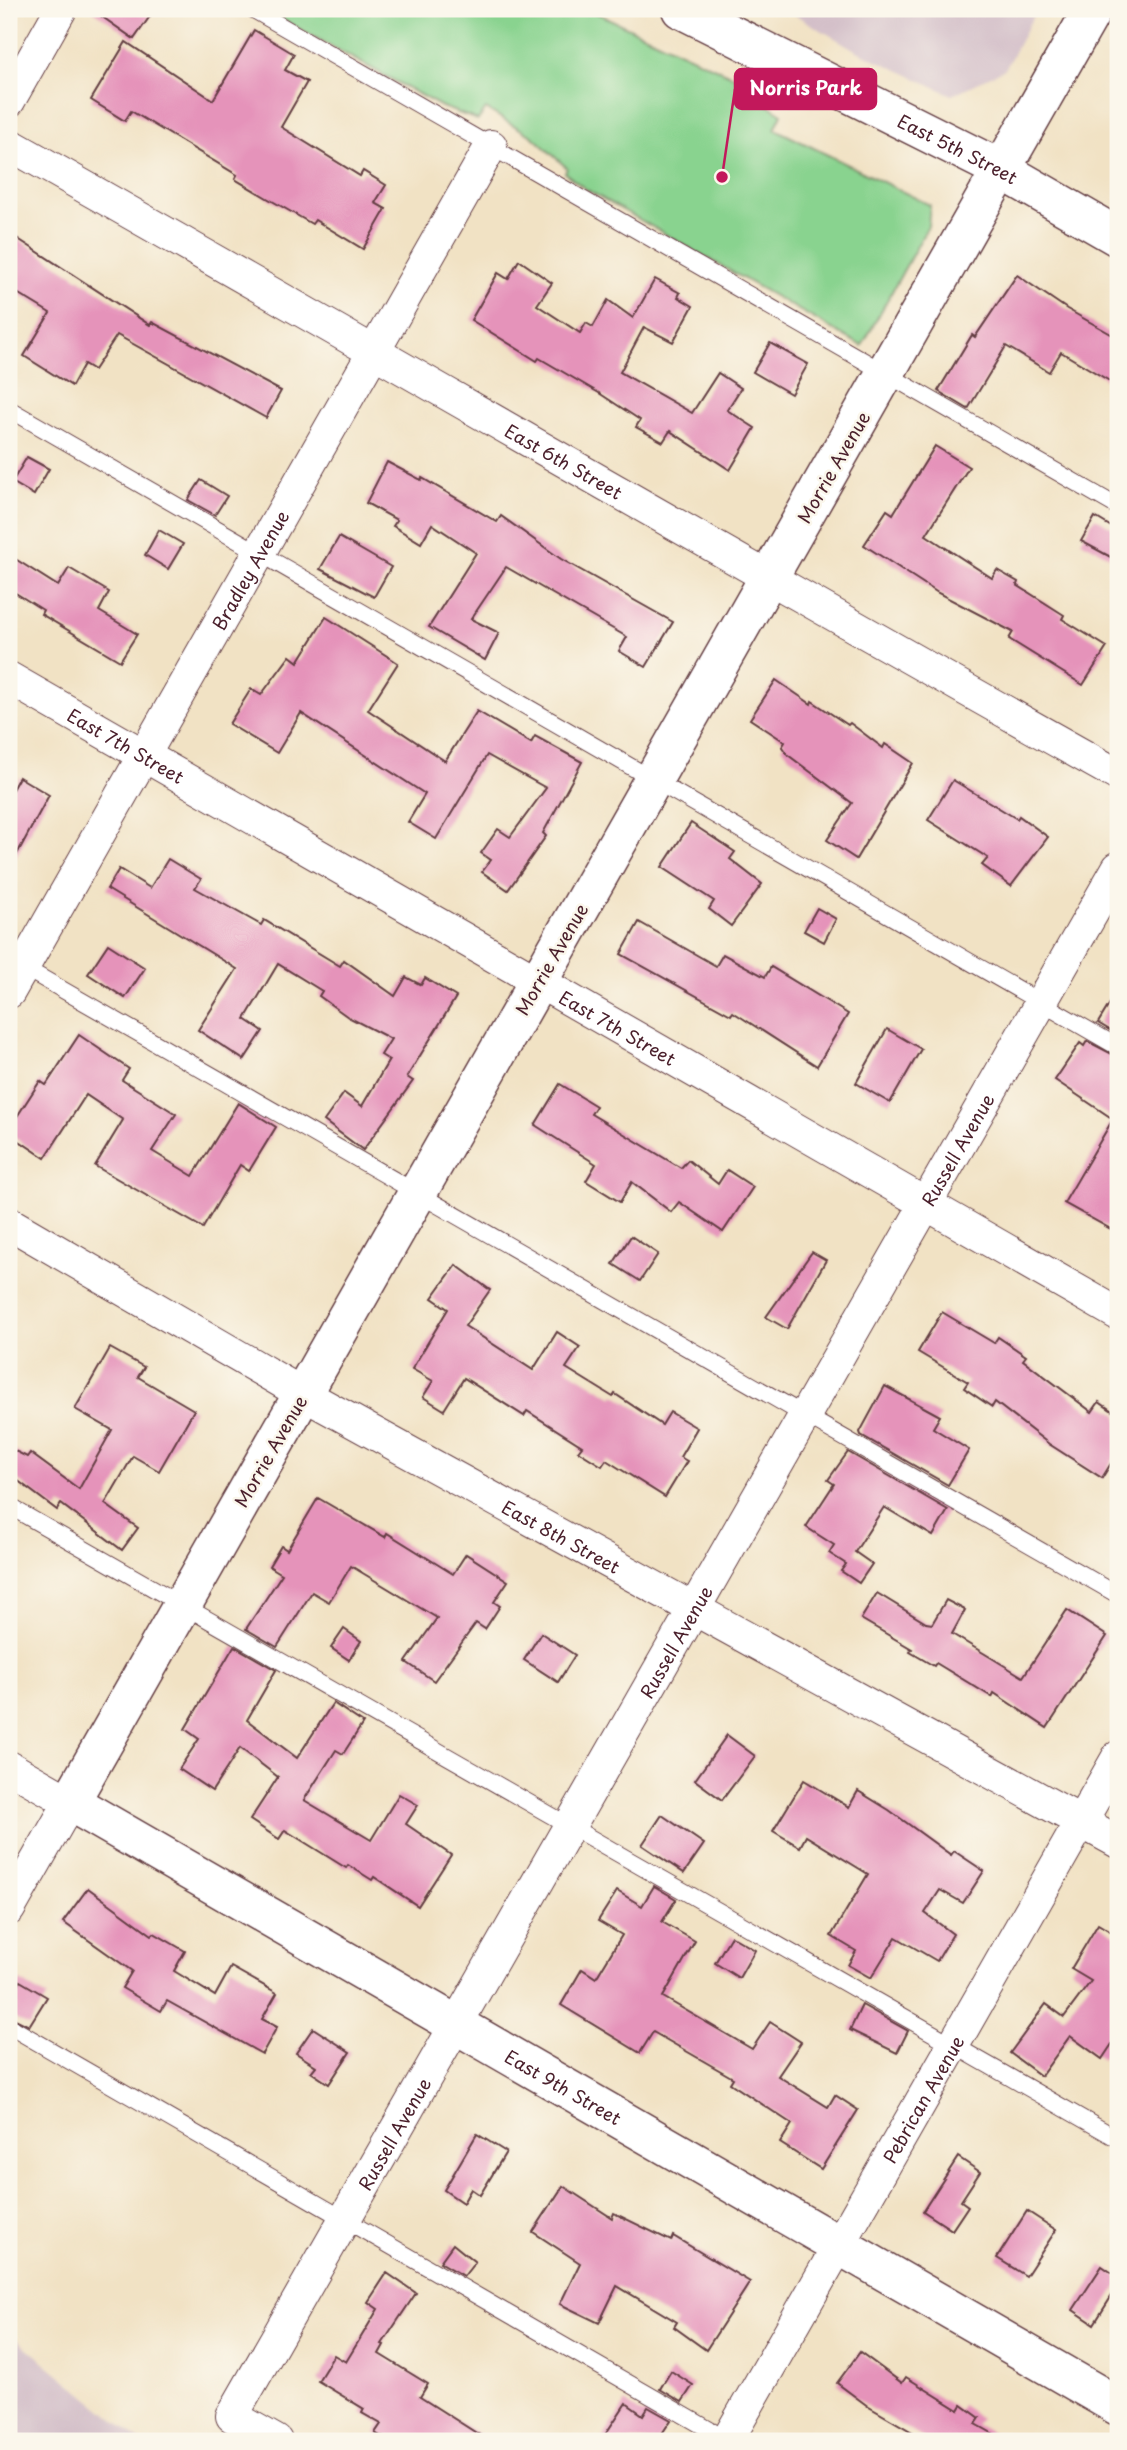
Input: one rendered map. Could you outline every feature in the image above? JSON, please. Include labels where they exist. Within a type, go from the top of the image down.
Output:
[{"type":"street","points":[[9,102],[61,9]]},
{"type":"street","name":"East 5th Street","points":[[681,9],[1002,170],[1118,237]]},
{"type":"street","name":"Morrie Avenue","points":[[9,1909],[1093,9]]},
{"type":"street","name":"East 6th Street","points":[[9,144],[376,352],[768,580],[1118,775]]},
{"type":"street","name":"Bradley Avenue","points":[[13,973],[143,755],[376,352],[491,146]]},
{"type":"street","name":"East 7th Street","points":[[9,678],[1118,1314]]},
{"type":"street","name":"Russell Avenue","points":[[275,2441],[232,2416],[1118,867]]},
{"type":"street","name":"East 8th Street","points":[[9,1223],[303,1394],[1118,1842]]},
{"type":"street","name":"Pebrican Avenue","points":[[728,2441],[1118,1756]]},
{"type":"street","name":"East 9th Street","points":[[9,1767],[1118,2406]]},
{"type":"lane","points":[[252,9],[1118,507]]},
{"type":"lane","points":[[9,409],[1118,1047]]},
{"type":"lane","points":[[13,973],[417,1193],[1118,1595]]},
{"type":"lane","points":[[9,1506],[1118,2139]]},
{"type":"lane","points":[[9,2026],[728,2441]]},
{"type":"shaded area","points":[[785,9],[1037,9],[1005,69],[952,95],[857,51]]},
{"type":"shaded area","points":[[9,2333],[137,2438],[142,2441],[9,2441]]},
{"type":"green space","points":[[263,9],[588,9],[746,82],[768,105],[782,114],[775,129],[930,205],[928,226],[862,346],[584,188],[565,173],[567,168],[532,136],[486,109],[478,120],[442,107]]},
{"type":"building","points":[[91,9],[155,9],[134,39]]},
{"type":"building","points":[[254,30],[294,54],[285,70],[307,82],[281,127],[360,176],[363,171],[386,185],[375,203],[386,209],[363,249],[315,220],[312,224],[235,179],[237,175],[131,111],[125,121],[91,100],[126,42],[213,100]]},
{"type":"building","points":[[9,233],[150,325],[152,322],[281,391],[266,418],[117,335],[94,370],[84,364],[72,386],[24,356],[50,313],[9,288]]},
{"type":"building","points":[[519,260],[552,283],[537,305],[580,333],[586,323],[593,327],[608,300],[633,318],[655,279],[680,293],[678,297],[693,306],[673,342],[644,327],[620,372],[692,413],[718,373],[741,388],[727,410],[755,428],[730,470],[670,431],[663,442],[636,427],[640,420],[599,393],[539,358],[537,361],[471,320],[498,273],[508,279]]},
{"type":"building","points":[[1017,275],[1067,309],[1118,338],[1118,386],[1061,352],[1049,372],[1006,346],[968,409],[938,391],[972,335],[975,337]]},
{"type":"building","points":[[770,343],[808,364],[791,394],[753,372]]},
{"type":"building","points":[[935,446],[969,467],[926,535],[992,578],[997,570],[1018,582],[1017,585],[1064,615],[1062,619],[1107,647],[1083,685],[1009,639],[1013,632],[938,593],[864,545],[887,510],[893,514]]},
{"type":"building","points":[[27,457],[49,469],[34,495],[12,482]]},
{"type":"building","points":[[387,462],[421,480],[422,478],[497,522],[501,516],[561,559],[673,622],[646,667],[619,651],[627,637],[506,567],[471,619],[499,633],[485,660],[429,627],[476,553],[432,524],[421,543],[393,526],[397,520],[366,503]]},
{"type":"building","points":[[201,480],[227,496],[215,515],[188,500]]},
{"type":"building","points":[[1095,517],[1118,531],[1118,561],[1081,541]]},
{"type":"building","points":[[159,530],[183,544],[168,569],[145,555]]},
{"type":"building","points":[[339,537],[391,567],[374,597],[320,569]]},
{"type":"building","points":[[9,555],[58,586],[69,568],[109,592],[99,611],[137,634],[120,661],[41,614],[43,610],[9,589]]},
{"type":"building","points":[[326,617],[398,663],[368,710],[445,761],[477,711],[531,743],[535,736],[582,762],[543,833],[546,836],[508,890],[482,872],[491,860],[481,853],[498,829],[510,837],[546,788],[487,755],[436,839],[408,822],[425,794],[301,713],[277,753],[229,724],[251,689],[261,695],[290,656],[298,662]]},
{"type":"building","points":[[776,680],[811,704],[812,701],[848,725],[850,723],[883,748],[885,744],[913,763],[856,859],[827,840],[852,803],[788,755],[782,747],[785,742],[750,719]]},
{"type":"building","points":[[19,777],[49,795],[9,869],[9,795]]},
{"type":"building","points":[[953,780],[1017,819],[1019,816],[1048,837],[1011,886],[982,865],[988,858],[928,820]]},
{"type":"building","points":[[691,823],[735,852],[730,859],[762,884],[731,926],[709,909],[714,901],[662,867]]},
{"type":"building","points":[[168,859],[201,879],[195,888],[261,925],[264,920],[340,966],[344,960],[395,996],[406,977],[421,985],[425,978],[456,997],[407,1077],[413,1081],[363,1150],[324,1121],[344,1093],[362,1106],[389,1060],[381,1055],[391,1039],[348,1017],[319,996],[322,991],[278,964],[245,1019],[263,1031],[244,1060],[198,1030],[237,969],[107,889],[119,869],[150,888]]},
{"type":"building","points":[[817,908],[836,919],[824,942],[804,931]]},
{"type":"building","points":[[639,922],[716,966],[723,954],[765,977],[771,967],[848,1014],[817,1066],[733,1012],[731,1015],[621,954]]},
{"type":"building","points":[[108,944],[145,968],[125,998],[88,974]]},
{"type":"building","points":[[1118,990],[1118,1035],[1098,1023]]},
{"type":"building","points":[[887,1029],[921,1049],[890,1103],[856,1083]]},
{"type":"building","points":[[79,1035],[129,1069],[122,1080],[176,1114],[152,1151],[193,1176],[238,1103],[276,1127],[249,1171],[240,1165],[203,1228],[95,1166],[123,1120],[86,1095],[45,1158],[9,1134],[9,1129],[40,1081],[46,1085]]},
{"type":"building","points":[[1087,1041],[1118,1057],[1118,1233],[1064,1203],[1113,1119],[1055,1080],[1080,1043],[1084,1046]]},
{"type":"building","points":[[560,1084],[596,1106],[591,1114],[681,1168],[688,1160],[718,1184],[727,1170],[753,1187],[723,1232],[679,1202],[671,1212],[632,1182],[620,1202],[586,1181],[596,1164],[535,1125]]},
{"type":"building","points":[[631,1236],[658,1254],[640,1281],[613,1264]]},
{"type":"building","points":[[812,1252],[826,1260],[787,1329],[766,1317]]},
{"type":"building","points":[[456,1265],[490,1290],[465,1326],[533,1370],[557,1332],[580,1347],[566,1368],[613,1397],[615,1394],[662,1425],[670,1412],[697,1428],[680,1457],[687,1461],[665,1497],[606,1460],[602,1466],[578,1451],[582,1446],[527,1411],[524,1416],[464,1378],[444,1410],[423,1397],[433,1381],[412,1369],[448,1309],[432,1298]]},
{"type":"building","points":[[942,1312],[994,1343],[998,1337],[1026,1356],[1023,1360],[1092,1412],[1099,1402],[1118,1415],[1118,1452],[1102,1478],[1049,1444],[995,1402],[992,1407],[964,1388],[968,1382],[918,1352]]},
{"type":"building","points":[[110,1348],[144,1367],[138,1377],[194,1410],[159,1471],[133,1456],[105,1504],[138,1528],[122,1550],[61,1504],[57,1510],[9,1474],[9,1448],[27,1457],[30,1453],[79,1489],[112,1430],[75,1409]]},
{"type":"building","points":[[885,1386],[940,1416],[933,1428],[969,1450],[948,1485],[861,1435],[860,1432]]},
{"type":"building","points":[[848,1452],[948,1510],[933,1536],[884,1507],[855,1552],[872,1564],[859,1583],[841,1571],[846,1564],[829,1553],[834,1545],[806,1527],[834,1484],[828,1480]]},
{"type":"building","points":[[318,1498],[385,1537],[387,1533],[453,1574],[466,1554],[508,1581],[494,1602],[500,1606],[485,1629],[476,1623],[434,1681],[406,1662],[437,1618],[351,1566],[329,1602],[312,1592],[277,1647],[246,1629],[282,1574],[269,1566],[281,1546],[287,1550]]},
{"type":"building","points":[[877,1593],[926,1623],[932,1624],[946,1600],[965,1610],[952,1634],[1023,1677],[1067,1610],[1107,1636],[1047,1728],[994,1693],[992,1697],[936,1663],[934,1666],[910,1652],[912,1649],[861,1619]]},
{"type":"building","points":[[344,1629],[361,1641],[349,1660],[331,1648]]},
{"type":"building","points":[[541,1633],[575,1655],[558,1682],[524,1660]]},
{"type":"building","points":[[234,1646],[276,1670],[247,1720],[297,1758],[333,1703],[363,1723],[343,1754],[336,1750],[304,1800],[371,1840],[399,1794],[418,1805],[406,1824],[451,1855],[418,1906],[374,1877],[372,1880],[348,1865],[346,1868],[285,1830],[279,1839],[250,1820],[278,1777],[240,1748],[212,1791],[179,1769],[199,1739],[185,1729]]},
{"type":"building","points":[[727,1735],[755,1756],[722,1800],[695,1780]]},
{"type":"building","points":[[804,1780],[849,1807],[858,1791],[951,1855],[954,1851],[984,1871],[963,1903],[940,1890],[925,1913],[953,1934],[937,1961],[896,1937],[871,1978],[848,1965],[856,1951],[831,1936],[868,1874],[806,1836],[800,1847],[773,1831]]},
{"type":"building","points":[[662,1815],[704,1844],[684,1873],[642,1845]]},
{"type":"building","points":[[654,1886],[676,1899],[662,1922],[695,1941],[663,1997],[752,2049],[770,2022],[801,2042],[778,2076],[828,2107],[835,2095],[858,2110],[821,2169],[780,2143],[792,2124],[730,2083],[733,2078],[653,2032],[640,2053],[561,2005],[582,1969],[596,1978],[622,1935],[598,1921],[617,1891],[642,1906]]},
{"type":"building","points":[[88,1888],[152,1935],[154,1933],[185,1951],[174,1971],[215,1996],[231,1967],[277,1993],[262,2019],[277,2027],[262,2054],[167,2001],[161,2011],[122,1988],[132,1971],[63,1922]]},
{"type":"building","points":[[1098,1924],[1118,1936],[1118,2035],[1102,2059],[1070,2036],[1041,2076],[1010,2053],[1046,2004],[1064,2017],[1091,1981],[1071,1969]]},
{"type":"building","points":[[731,1936],[755,1950],[739,1978],[715,1963]]},
{"type":"building","points":[[20,1981],[47,1997],[29,2026],[9,2016],[9,2000]]},
{"type":"building","points":[[862,2005],[908,2031],[897,2053],[850,2030]]},
{"type":"building","points":[[313,2028],[350,2052],[329,2084],[311,2072],[316,2066],[296,2053]]},
{"type":"building","points":[[477,2134],[506,2152],[480,2195],[471,2189],[463,2203],[444,2190]]},
{"type":"building","points":[[958,2157],[980,2172],[961,2201],[968,2206],[952,2230],[923,2211]]},
{"type":"building","points":[[563,2186],[612,2218],[614,2213],[671,2241],[673,2236],[750,2282],[706,2350],[674,2327],[677,2322],[617,2286],[599,2323],[560,2304],[580,2263],[533,2232]]},
{"type":"building","points":[[1027,2211],[1056,2230],[1026,2276],[997,2258]]},
{"type":"building","points":[[453,2244],[475,2262],[464,2276],[440,2262]]},
{"type":"building","points":[[1102,2266],[1118,2277],[1118,2286],[1094,2324],[1073,2310]]},
{"type":"building","points":[[387,2273],[416,2293],[382,2344],[384,2345],[379,2354],[428,2384],[420,2397],[489,2441],[389,2441],[375,2433],[381,2424],[362,2413],[364,2409],[318,2381],[334,2355],[346,2362],[378,2309],[368,2302]]},
{"type":"building","points":[[860,2352],[902,2383],[906,2377],[959,2410],[962,2405],[980,2418],[976,2424],[1006,2441],[928,2441],[869,2407],[837,2383]]},
{"type":"building","points":[[671,2371],[693,2385],[682,2402],[660,2389]]},
{"type":"building","points":[[626,2403],[643,2415],[648,2407],[671,2420],[657,2441],[601,2441]]},
{"type":"place","name":"Norris Park","points":[[722,177]]}]
